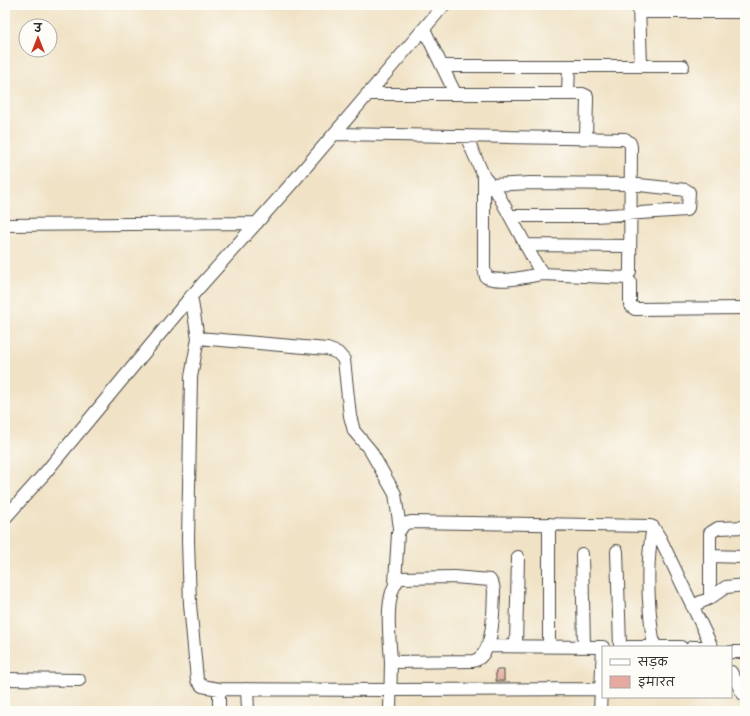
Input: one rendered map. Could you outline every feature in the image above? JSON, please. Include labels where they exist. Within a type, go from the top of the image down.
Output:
[{"type":"street","points":[[5,518],[50,467],[192,296],[257,223],[444,5]]},
{"type":"street","points":[[641,66],[639,8],[673,8],[745,12]]},
{"type":"street","points":[[424,29],[455,93]]},
{"type":"street","points":[[443,66],[683,66]]},
{"type":"street","points":[[568,94],[569,66]]},
{"type":"street","points":[[367,94],[583,94],[587,96],[586,137]]},
{"type":"street","points":[[334,134],[622,138],[628,141],[631,147],[629,213],[630,273],[627,278]]},
{"type":"street","points":[[466,136],[488,181],[498,194],[525,245],[543,274]]},
{"type":"street","points":[[488,181],[630,184],[686,190],[689,192],[690,198],[688,208],[686,210],[595,216],[510,216]]},
{"type":"street","points":[[488,181],[484,268],[486,277],[492,279],[505,279],[543,274],[627,278]]},
{"type":"street","points":[[5,225],[257,223]]},
{"type":"street","points":[[525,245],[630,246]]},
{"type":"street","points":[[627,278],[630,282],[629,303],[632,308],[745,308]]},
{"type":"street","points":[[192,296],[198,338],[191,377],[188,541],[190,604],[197,680],[202,686],[219,689],[602,689],[600,711]]},
{"type":"street","points":[[198,338],[327,350],[338,353],[344,360],[350,416],[354,431],[370,450],[395,494],[400,528]]},
{"type":"street","points":[[390,711],[390,603],[395,583],[398,533],[404,524],[418,521],[644,525],[653,527],[661,540],[712,646]]},
{"type":"street","points":[[549,524],[549,646]]},
{"type":"street","points":[[653,527],[649,547],[648,595],[654,646]]},
{"type":"street","points":[[710,598],[710,533],[713,530],[727,527],[745,527]]},
{"type":"street","points":[[618,551],[620,646]]},
{"type":"street","points":[[582,554],[584,646]]},
{"type":"street","points":[[516,645],[518,556]]},
{"type":"street","points":[[710,556],[745,557]]},
{"type":"street","points":[[391,662],[473,661],[479,659],[488,646],[494,591],[490,580],[454,577],[407,577],[400,578],[395,583]]},
{"type":"street","points":[[692,606],[710,598],[726,586],[745,585]]},
{"type":"street","points":[[488,646],[516,645],[602,647]]},
{"type":"street","points":[[732,652],[745,652]]},
{"type":"street","points":[[732,674],[740,694]]},
{"type":"street","points":[[5,679],[79,680]]},
{"type":"street","points":[[219,689],[219,711]]},
{"type":"street","points":[[247,689],[248,711]]},
{"type":"building","points":[[496,670],[504,670],[504,681],[496,681]]}]
